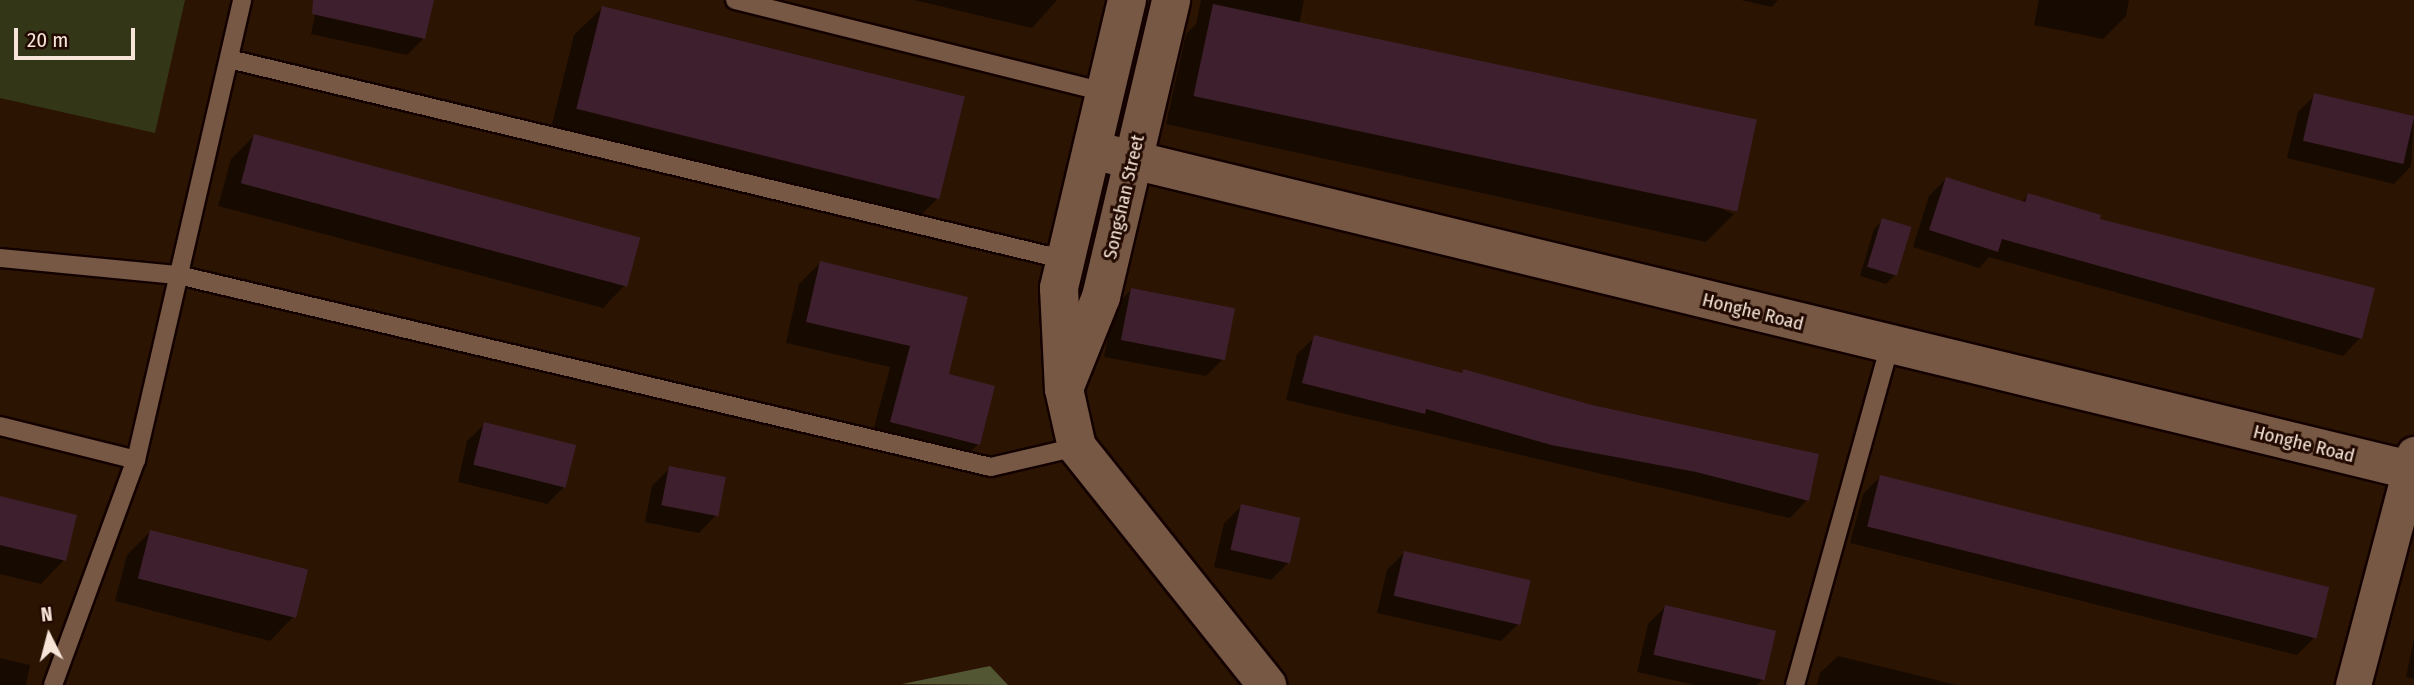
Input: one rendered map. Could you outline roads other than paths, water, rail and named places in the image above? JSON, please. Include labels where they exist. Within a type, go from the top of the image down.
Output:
[{"type":"street","points":[[1127,0],[1059,288],[1063,389],[1077,447],[1267,685]]},
{"type":"street","name":"Songshan Street","points":[[1063,389],[1101,297],[1171,0]]},
{"type":"street","name":"Honghe Road","points":[[1092,150],[1132,163],[1890,345],[2413,465]]},
{"type":"street","points":[[2353,685],[2413,465]]},
{"type":"lane","points":[[53,685],[136,460],[242,0]]},
{"type":"lane","points":[[735,0],[1105,92]]},
{"type":"lane","points":[[229,59],[1066,260]]},
{"type":"lane","points":[[0,258],[178,275],[991,467],[1077,447]]},
{"type":"lane","points":[[1795,685],[1890,345]]},
{"type":"lane","points":[[0,426],[136,460]]}]
